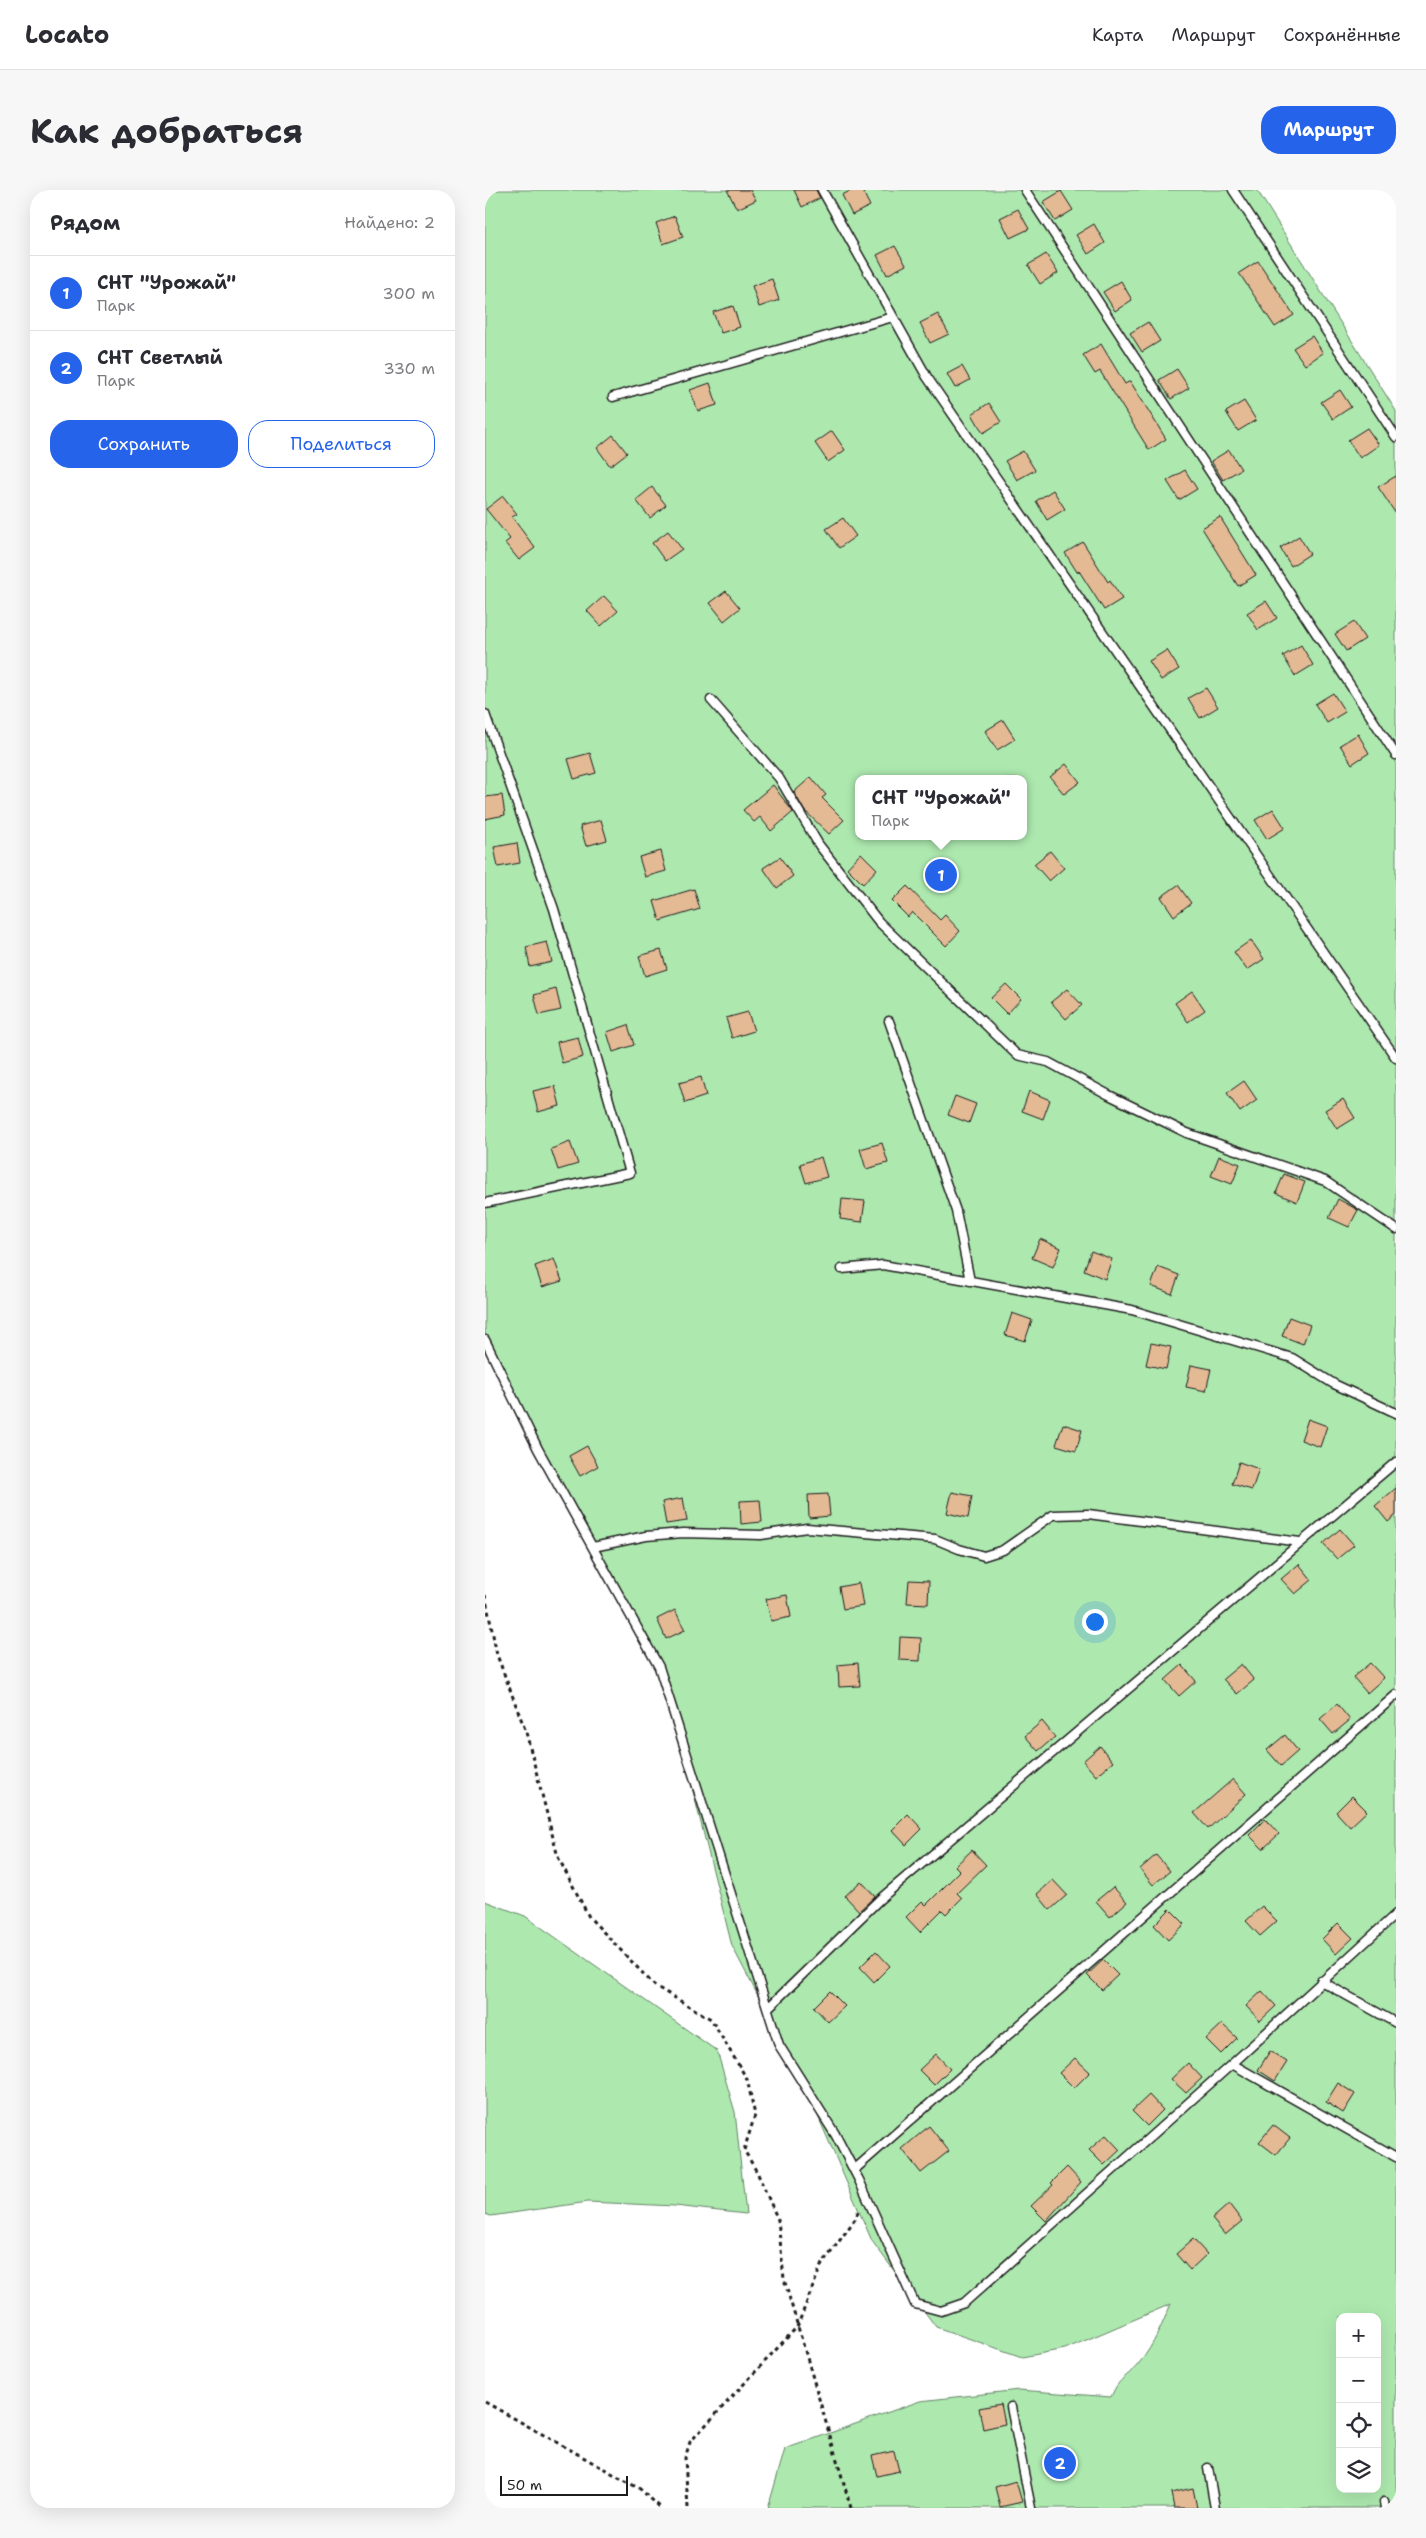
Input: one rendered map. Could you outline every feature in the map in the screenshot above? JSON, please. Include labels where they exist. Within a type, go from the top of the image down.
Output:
[{"type":"lane","points":[[822,190],[927,377],[1396,1058]]},
{"type":"lane","points":[[1025,190],[1396,754]]},
{"type":"lane","points":[[1233,190],[1396,438]]},
{"type":"lane","points":[[613,397],[893,316]]},
{"type":"lane","points":[[711,700],[779,778],[819,845],[879,922],[1017,1055],[1048,1062],[1109,1095],[1187,1133],[1325,1181],[1396,1229]]},
{"type":"lane","points":[[485,714],[554,910],[630,1173],[488,1202],[485,1193]]},
{"type":"lane","points":[[889,1021],[956,1211],[970,1281]]},
{"type":"lane","points":[[841,1270],[883,1265],[1133,1310],[1292,1358],[1334,1384],[1396,1413]]},
{"type":"lane","points":[[485,1340],[538,1449],[659,1667],[779,2045],[835,2134],[864,2189],[915,2304],[941,2311],[964,2303],[1232,2064],[1396,1914]]},
{"type":"lane","points":[[768,2008],[880,1899],[1396,1462]]},
{"type":"lane","points":[[593,1548],[646,1536],[683,1534],[761,1535],[807,1528],[935,1539],[959,1549],[984,1556],[1003,1550],[1053,1515],[1088,1514],[1300,1542]]},
{"type":"lane","points":[[854,2170],[1396,1695]]},
{"type":"lane","points":[[1321,1981],[1396,2023]]},
{"type":"lane","points":[[1232,2064],[1396,2157]]},
{"type":"lane","points":[[1011,2407],[1031,2508]]},
{"type":"lane","points":[[1209,2468],[1215,2508]]},
{"type":"path","points":[[485,1595],[497,1655],[526,1732],[558,1857],[589,1917],[655,1986],[711,2019],[747,2080],[755,2115],[744,2150],[757,2172],[778,2220],[785,2279],[797,2327],[851,2508]]},
{"type":"path","points":[[688,2508],[685,2458],[690,2442],[797,2327],[821,2266],[856,2218],[864,2189]]},
{"type":"path","points":[[485,2402],[640,2489],[661,2508]]},
{"type":"green space","points":[[485,190],[1257,190],[1396,411],[1396,2508],[768,2508],[785,2449],[920,2401],[1019,2390],[1111,2397],[1121,2380],[1136,2367],[1149,2349],[1171,2304],[1065,2349],[1022,2357],[936,2327],[872,2241],[804,2084],[732,1946],[668,1692],[485,1339]]},
{"type":"green space","points":[[485,1901],[525,1916],[717,2051],[735,2112],[746,2214],[675,2206],[588,2202],[491,2216],[485,2214]]},
{"type":"building","points":[[727,190],[750,190],[756,200],[737,209]]},
{"type":"building","points":[[794,190],[816,190],[820,198],[802,207]]},
{"type":"building","points":[[852,190],[862,190],[870,206],[852,215],[842,195]]},
{"type":"building","points":[[1061,191],[1073,210],[1055,221],[1043,202]]},
{"type":"building","points":[[1018,209],[1029,229],[1010,238],[1000,218]]},
{"type":"building","points":[[675,216],[683,237],[663,244],[656,223]]},
{"type":"building","points":[[1094,224],[1105,243],[1088,254],[1076,235]]},
{"type":"building","points":[[895,246],[906,265],[887,275],[877,255]]},
{"type":"building","points":[[1046,254],[1058,273],[1040,284],[1028,265]]},
{"type":"building","points":[[1258,261],[1294,315],[1275,327],[1239,273]]},
{"type":"building","points":[[772,279],[779,300],[759,307],[752,286]]},
{"type":"building","points":[[1121,281],[1132,300],[1115,311],[1103,292]]},
{"type":"building","points":[[733,306],[740,327],[721,333],[713,312]]},
{"type":"building","points":[[938,314],[949,334],[930,343],[920,323]]},
{"type":"building","points":[[1148,322],[1160,341],[1142,352],[1130,333]]},
{"type":"building","points":[[1312,336],[1323,353],[1305,365],[1293,348]]},
{"type":"building","points":[[1101,344],[1125,384],[1130,381],[1166,439],[1149,450],[1100,371],[1095,374],[1083,355]]},
{"type":"building","points":[[962,366],[970,380],[955,388],[947,374]]},
{"type":"building","points":[[1177,369],[1189,388],[1171,399],[1159,380]]},
{"type":"building","points":[[710,383],[717,405],[698,411],[690,390]]},
{"type":"building","points":[[1340,390],[1351,407],[1333,419],[1321,402]]},
{"type":"building","points":[[1244,401],[1256,420],[1238,431],[1226,412]]},
{"type":"building","points":[[989,403],[1001,422],[983,433],[972,414]]},
{"type":"building","points":[[1367,428],[1379,445],[1360,458],[1348,440]]},
{"type":"building","points":[[832,431],[845,450],[828,462],[815,443]]},
{"type":"building","points":[[613,435],[627,453],[610,466],[597,448]]},
{"type":"building","points":[[1229,450],[1241,469],[1223,480],[1211,461]]},
{"type":"building","points":[[1023,451],[1035,470],[1017,480],[1005,461]]},
{"type":"building","points":[[1185,470],[1197,489],[1179,500],[1167,481]]},
{"type":"building","points":[[1396,476],[1396,514],[1378,487]]},
{"type":"building","points":[[652,487],[666,505],[650,518],[636,500]]},
{"type":"building","points":[[1053,490],[1065,509],[1047,520],[1036,501]]},
{"type":"building","points":[[503,496],[517,514],[512,517],[535,548],[519,560],[505,543],[510,539],[486,509]]},
{"type":"building","points":[[1220,517],[1256,575],[1238,586],[1202,528]]},
{"type":"building","points":[[843,518],[856,536],[839,548],[826,529]]},
{"type":"building","points":[[668,531],[682,549],[665,561],[652,543]]},
{"type":"building","points":[[1299,536],[1310,554],[1291,566],[1280,548]]},
{"type":"building","points":[[1083,542],[1108,582],[1110,580],[1122,599],[1104,610],[1065,553]]},
{"type":"building","points":[[726,591],[740,608],[724,621],[710,603]]},
{"type":"building","points":[[604,596],[618,611],[601,626],[587,611]]},
{"type":"building","points":[[1266,601],[1277,618],[1258,630],[1247,613]]},
{"type":"building","points":[[1354,622],[1365,639],[1346,651],[1335,634]]},
{"type":"building","points":[[1301,645],[1313,665],[1295,676],[1283,656]]},
{"type":"building","points":[[1167,650],[1179,669],[1161,680],[1149,661]]},
{"type":"building","points":[[1206,688],[1218,707],[1200,718],[1188,698]]},
{"type":"building","points":[[1333,693],[1345,712],[1327,723],[1315,704]]},
{"type":"building","points":[[1003,720],[1015,739],[997,750],[985,731]]},
{"type":"building","points":[[1358,734],[1369,753],[1352,764],[1340,745]]},
{"type":"building","points":[[590,753],[596,773],[574,779],[568,759]]},
{"type":"building","points":[[1066,764],[1080,782],[1064,794],[1050,777]]},
{"type":"building","points":[[811,777],[826,795],[822,798],[844,820],[829,834],[804,810],[794,792]]},
{"type":"building","points":[[773,785],[793,812],[771,831],[760,817],[754,822],[743,810]]},
{"type":"building","points":[[502,795],[505,815],[485,819],[485,797]]},
{"type":"building","points":[[1273,809],[1285,828],[1267,839],[1255,820]]},
{"type":"building","points":[[601,820],[607,840],[586,846],[580,826]]},
{"type":"building","points":[[517,843],[520,863],[498,867],[494,847]]},
{"type":"building","points":[[661,851],[666,871],[645,877],[639,857]]},
{"type":"building","points":[[1050,851],[1064,868],[1049,881],[1034,864]]},
{"type":"building","points":[[861,853],[877,869],[863,884],[847,868]]},
{"type":"building","points":[[780,857],[793,876],[777,888],[763,868]]},
{"type":"building","points":[[1178,885],[1191,903],[1174,916],[1161,897]]},
{"type":"building","points":[[907,886],[940,920],[945,915],[960,931],[946,946],[912,912],[908,917],[892,901]]},
{"type":"building","points":[[694,889],[700,909],[660,921],[654,901]]},
{"type":"building","points":[[1251,940],[1264,959],[1247,970],[1234,952]]},
{"type":"building","points":[[547,942],[552,962],[530,967],[526,947]]},
{"type":"building","points":[[661,950],[667,969],[645,976],[639,956]]},
{"type":"building","points":[[1006,984],[1021,999],[1007,1014],[991,998]]},
{"type":"building","points":[[556,989],[561,1010],[539,1015],[534,995]]},
{"type":"building","points":[[1067,989],[1082,1005],[1066,1019],[1051,1002]]},
{"type":"building","points":[[1192,991],[1205,1010],[1188,1022],[1175,1003]]},
{"type":"building","points":[[748,1012],[754,1031],[732,1038],[726,1018]]},
{"type":"building","points":[[628,1025],[634,1045],[613,1052],[607,1032]]},
{"type":"building","points":[[578,1037],[583,1057],[562,1063],[557,1042]]},
{"type":"building","points":[[701,1077],[706,1096],[685,1103],[679,1083]]},
{"type":"building","points":[[1244,1081],[1257,1100],[1240,1112],[1227,1093]]},
{"type":"building","points":[[555,1086],[560,1106],[538,1112],[533,1091]]},
{"type":"building","points":[[1029,1091],[1050,1100],[1043,1119],[1022,1111]]},
{"type":"building","points":[[955,1096],[976,1104],[969,1123],[948,1115]]},
{"type":"building","points":[[1343,1099],[1355,1118],[1337,1129],[1325,1110]]},
{"type":"building","points":[[570,1142],[578,1164],[558,1170],[551,1149]]},
{"type":"building","points":[[882,1143],[888,1163],[866,1169],[860,1149]]},
{"type":"building","points":[[1219,1156],[1240,1164],[1232,1184],[1211,1176]]},
{"type":"building","points":[[821,1157],[827,1177],[806,1183],[800,1164]]},
{"type":"building","points":[[1284,1174],[1305,1182],[1297,1202],[1276,1193]]},
{"type":"building","points":[[842,1199],[865,1201],[862,1222],[840,1219]]},
{"type":"building","points":[[1338,1199],[1358,1210],[1349,1227],[1329,1218]]},
{"type":"building","points":[[1040,1239],[1061,1248],[1053,1267],[1032,1258]]},
{"type":"building","points":[[1091,1251],[1112,1259],[1105,1279],[1084,1270]]},
{"type":"building","points":[[554,1259],[562,1281],[542,1287],[535,1266]]},
{"type":"building","points":[[1158,1267],[1179,1275],[1172,1294],[1151,1286]]},
{"type":"building","points":[[1012,1313],[1032,1320],[1025,1341],[1005,1335]]},
{"type":"building","points":[[1289,1317],[1310,1325],[1303,1344],[1282,1336]]},
{"type":"building","points":[[1151,1343],[1171,1347],[1166,1369],[1146,1365]]},
{"type":"building","points":[[1191,1365],[1211,1369],[1206,1391],[1186,1387]]},
{"type":"building","points":[[1308,1419],[1327,1426],[1320,1447],[1301,1440]]},
{"type":"building","points":[[1063,1424],[1082,1430],[1076,1451],[1056,1445]]},
{"type":"building","points":[[587,1446],[598,1466],[580,1476],[569,1456]]},
{"type":"building","points":[[1239,1462],[1259,1469],[1252,1490],[1232,1484]]},
{"type":"building","points":[[1396,1488],[1396,1515],[1388,1522],[1375,1506]]},
{"type":"building","points":[[952,1492],[972,1496],[968,1518],[947,1513]]},
{"type":"building","points":[[828,1494],[830,1516],[809,1518],[808,1495]]},
{"type":"building","points":[[683,1498],[687,1521],[666,1524],[662,1502]]},
{"type":"building","points":[[760,1500],[762,1522],[741,1524],[740,1501]]},
{"type":"building","points":[[1340,1529],[1354,1545],[1337,1559],[1323,1544]]},
{"type":"building","points":[[1299,1564],[1312,1580],[1295,1594],[1281,1579]]},
{"type":"building","points":[[909,1580],[929,1581],[928,1604],[907,1603]]},
{"type":"building","points":[[859,1583],[863,1606],[843,1609],[839,1587]]},
{"type":"building","points":[[787,1595],[791,1617],[771,1621],[766,1599]]},
{"type":"building","points":[[675,1610],[685,1630],[666,1639],[657,1619]]},
{"type":"building","points":[[900,1637],[921,1638],[920,1661],[899,1660]]},
{"type":"building","points":[[858,1663],[860,1686],[839,1687],[838,1665]]},
{"type":"building","points":[[1370,1663],[1384,1678],[1367,1693],[1353,1677]]},
{"type":"building","points":[[1241,1664],[1254,1680],[1237,1694],[1223,1679]]},
{"type":"building","points":[[1182,1665],[1196,1681],[1179,1696],[1165,1680]]},
{"type":"building","points":[[1337,1704],[1350,1720],[1333,1734],[1320,1719]]},
{"type":"building","points":[[1042,1721],[1055,1737],[1038,1751],[1025,1736]]},
{"type":"building","points":[[1285,1735],[1298,1751],[1281,1766],[1267,1750]]},
{"type":"building","points":[[1100,1746],[1113,1762],[1096,1776],[1083,1761]]},
{"type":"building","points":[[1233,1779],[1246,1794],[1208,1829],[1194,1813]]},
{"type":"building","points":[[1352,1796],[1367,1811],[1350,1827],[1336,1812]]},
{"type":"building","points":[[908,1814],[922,1829],[906,1845],[892,1830]]},
{"type":"building","points":[[1265,1819],[1279,1834],[1263,1849],[1249,1835]]},
{"type":"building","points":[[972,1850],[986,1865],[957,1893],[962,1898],[946,1914],[942,1910],[920,1932],[906,1917],[922,1901],[926,1905],[960,1871],[955,1866]]},
{"type":"building","points":[[1156,1855],[1170,1871],[1153,1885],[1140,1869]]},
{"type":"building","points":[[1053,1880],[1067,1895],[1050,1910],[1037,1894]]},
{"type":"building","points":[[861,1881],[875,1896],[859,1911],[845,1896]]},
{"type":"building","points":[[1113,1887],[1127,1902],[1110,1917],[1096,1901]]},
{"type":"building","points":[[1262,1906],[1277,1921],[1260,1936],[1246,1921]]},
{"type":"building","points":[[1170,1909],[1185,1924],[1168,1940],[1154,1925]]},
{"type":"building","points":[[1338,1923],[1353,1938],[1336,1954],[1322,1939]]},
{"type":"building","points":[[876,1951],[890,1966],[874,1982],[860,1967]]},
{"type":"building","points":[[1103,1960],[1118,1975],[1102,1990],[1087,1975]]},
{"type":"building","points":[[830,1991],[845,2006],[828,2022],[814,2007]]},
{"type":"building","points":[[1262,1991],[1276,2006],[1260,2021],[1246,2006]]},
{"type":"building","points":[[1222,2024],[1237,2038],[1221,2054],[1206,2039]]},
{"type":"building","points":[[1270,2051],[1287,2062],[1275,2081],[1258,2070]]},
{"type":"building","points":[[936,2054],[950,2069],[934,2085],[919,2070]]},
{"type":"building","points":[[1075,2058],[1090,2072],[1074,2088],[1059,2073]]},
{"type":"building","points":[[1188,2063],[1202,2078],[1186,2093],[1171,2079]]},
{"type":"building","points":[[1338,2083],[1355,2094],[1343,2113],[1326,2102]]},
{"type":"building","points":[[1149,2095],[1163,2110],[1147,2126],[1132,2111]]},
{"type":"building","points":[[1273,2125],[1290,2138],[1276,2155],[1259,2142]]},
{"type":"building","points":[[929,2126],[949,2151],[921,2173],[902,2149]]},
{"type":"building","points":[[1106,2135],[1120,2150],[1104,2165],[1089,2150]]},
{"type":"building","points":[[1067,2167],[1081,2182],[1046,2221],[1031,2206],[1053,2185],[1051,2183]]},
{"type":"building","points":[[1229,2204],[1242,2221],[1225,2235],[1212,2219]]},
{"type":"building","points":[[1193,2239],[1207,2254],[1190,2270],[1176,2254]]},
{"type":"building","points":[[1001,2404],[1005,2424],[983,2429],[979,2408]]},
{"type":"building","points":[[894,2451],[899,2471],[877,2476],[872,2456]]},
{"type":"building","points":[[1016,2481],[1022,2502],[1000,2507],[995,2487]]},
{"type":"building","points":[[1193,2488],[1197,2508],[1174,2508],[1171,2493]]},
{"type":"place","name":"СНТ \"Урожай\"","points":[[941,875]]},
{"type":"place","name":"СНТ Светлый","points":[[1060,2463]]}]
